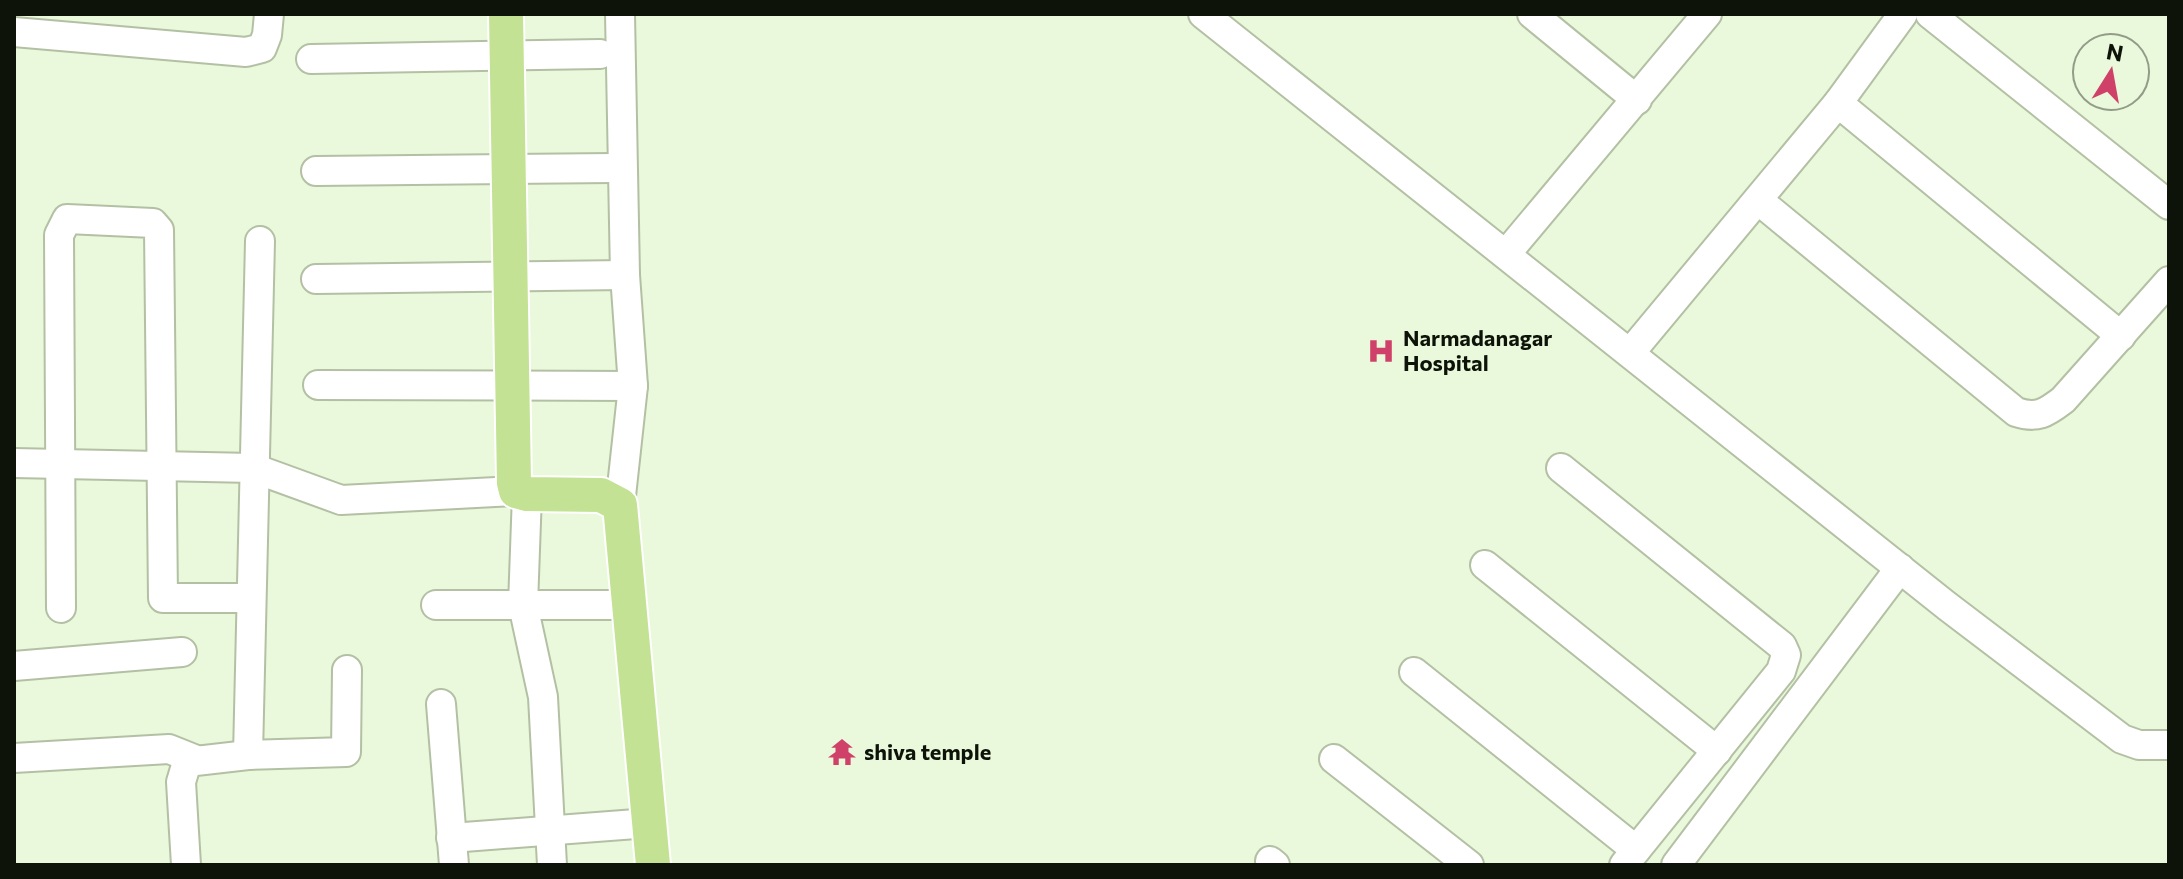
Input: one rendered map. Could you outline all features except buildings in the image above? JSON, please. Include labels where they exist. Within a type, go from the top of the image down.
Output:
[{"type":"main road","points":[[506,14],[512,386],[522,493],[601,495],[620,505],[632,605],[653,865]]},
{"type":"street","points":[[14,32],[246,52],[262,48],[269,14]]},
{"type":"street","points":[[620,14],[625,275],[633,386],[620,505]]},
{"type":"street","points":[[1203,14],[1900,568],[2122,739],[2139,745],[2169,745]]},
{"type":"street","points":[[1532,14],[1637,100]]},
{"type":"street","points":[[1506,254],[1707,14]]},
{"type":"street","points":[[1630,353],[1838,103],[1903,14]]},
{"type":"street","points":[[1930,14],[2169,205]]},
{"type":"street","points":[[311,59],[600,54]]},
{"type":"street","points":[[1838,103],[2121,336]]},
{"type":"street","points":[[316,171],[613,168]]},
{"type":"street","points":[[1758,200],[2016,412],[2030,417],[2045,414],[2063,400],[2169,281]]},
{"type":"street","points":[[61,608],[59,235],[67,219],[153,223],[159,230],[163,598],[251,598]]},
{"type":"street","points":[[248,755],[260,241]]},
{"type":"street","points":[[316,279],[625,275]]},
{"type":"street","points":[[318,385],[633,386]]},
{"type":"street","points":[[14,463],[253,468],[341,500],[522,493],[523,605],[543,697],[552,865]]},
{"type":"street","points":[[1414,672],[1630,858],[1781,671],[1786,655],[1782,646],[1561,468]]},
{"type":"street","points":[[1485,565],[1717,751]]},
{"type":"street","points":[[1676,865],[1900,568]]},
{"type":"street","points":[[436,605],[632,605]]},
{"type":"street","points":[[14,666],[182,652]]},
{"type":"street","points":[[14,758],[169,749],[194,759],[346,752],[347,670]]},
{"type":"street","points":[[441,704],[452,852],[550,830],[649,823]]},
{"type":"street","points":[[186,865],[181,782],[183,769],[194,759]]},
{"type":"street","points":[[1334,759],[1469,865]]},
{"type":"place","name":"Narmadanagar Hospital","points":[[1381,351]]},
{"type":"place","name":"shiva temple","points":[[842,752]]}]
